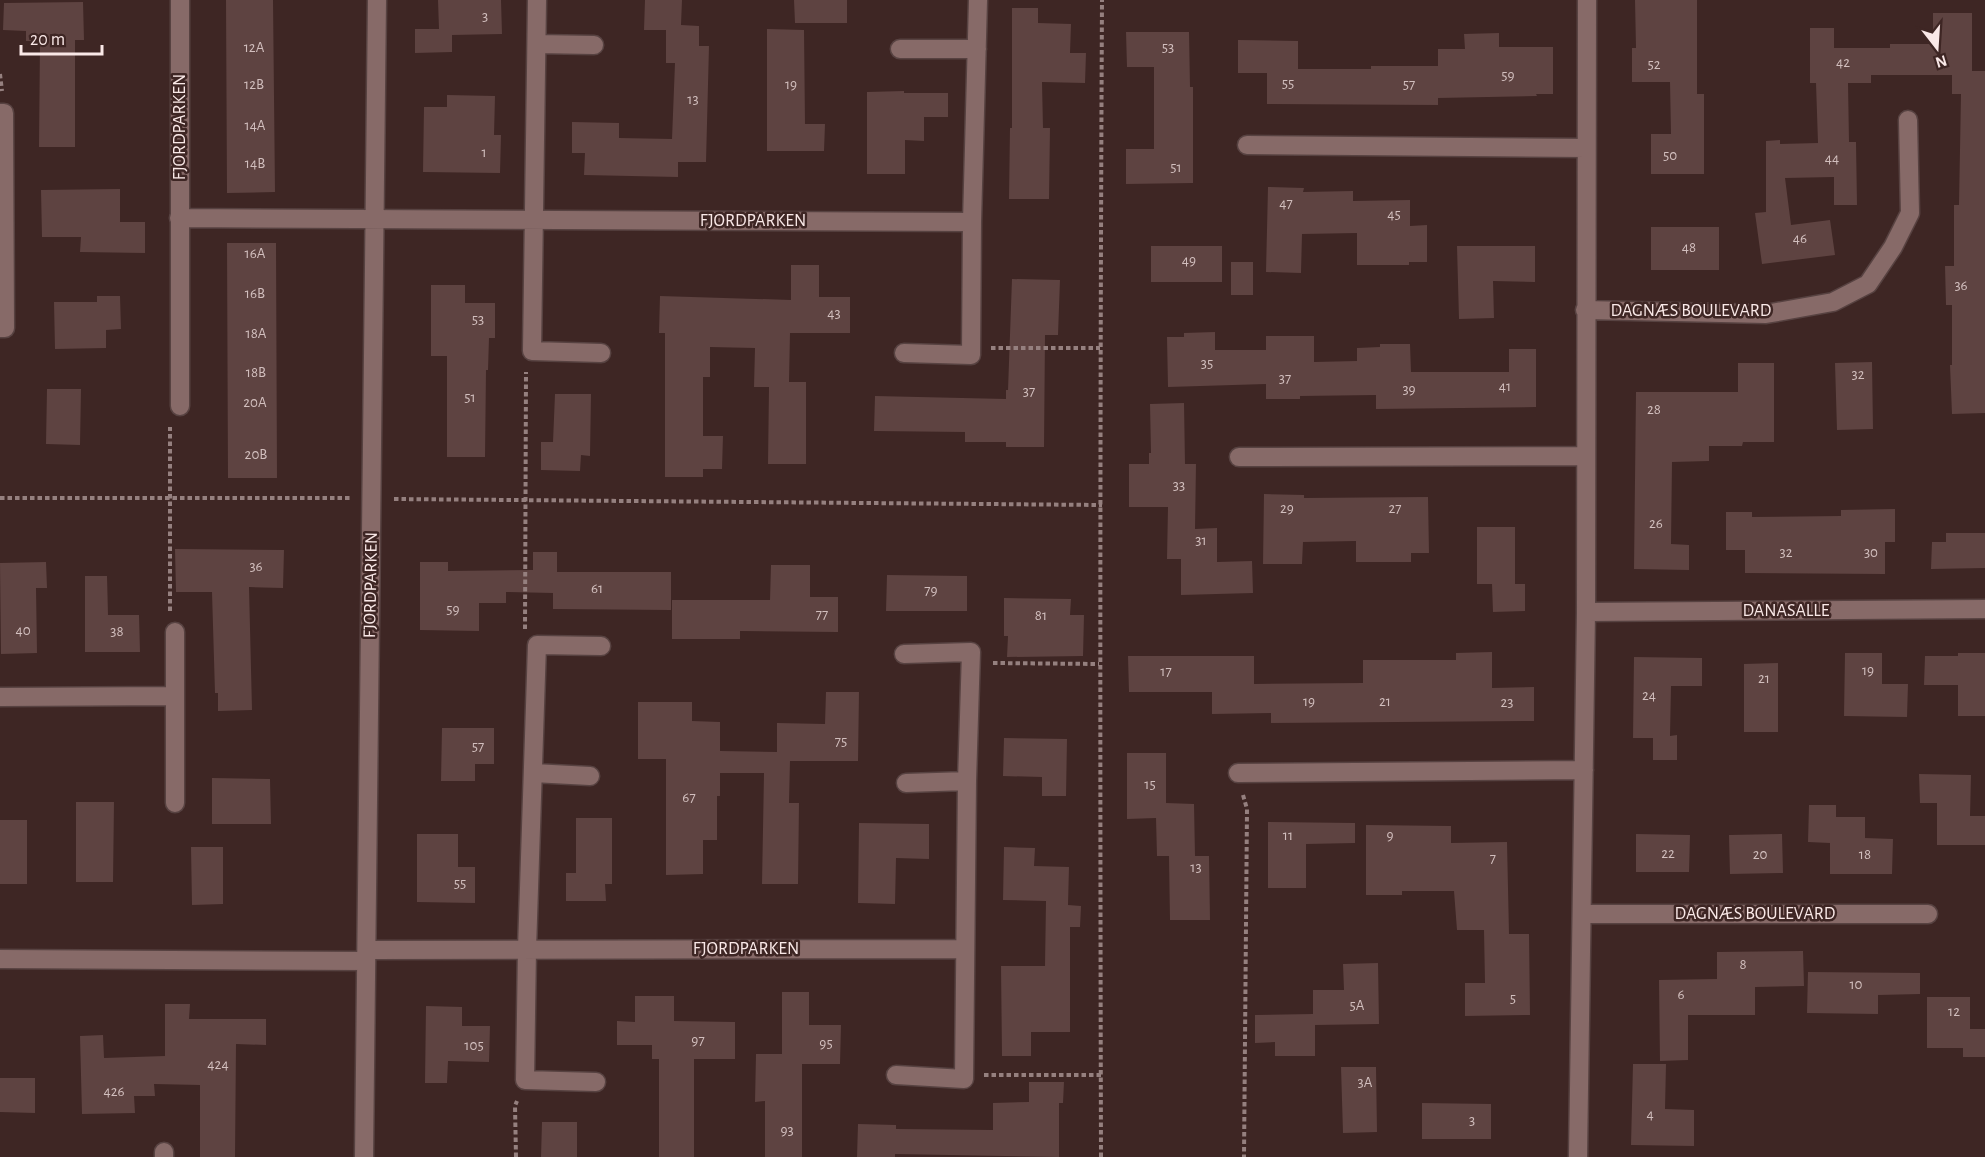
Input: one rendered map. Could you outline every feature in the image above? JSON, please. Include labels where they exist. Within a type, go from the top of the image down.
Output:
[{"type":"street","name":"FJORDPARKEN","points":[[180,0],[180,406]]},
{"type":"street","name":"FJORDPARKEN","points":[[364,1157],[377,0]]},
{"type":"street","points":[[537,0],[532,351],[601,353]]},
{"type":"street","points":[[904,353],[971,355],[978,0]]},
{"type":"street","name":"DAGNÆS BOULEVARD","points":[[1578,1157],[1586,612],[1587,0]]},
{"type":"street","points":[[537,44],[594,45]]},
{"type":"street","points":[[900,49],[977,49]]},
{"type":"street","points":[[0,113],[4,113],[5,328],[0,328]]},
{"type":"street","name":"DAGNÆS BOULEVARD","points":[[1585,310],[1766,314],[1833,302],[1868,284],[1893,247],[1910,213],[1908,120]]},
{"type":"street","points":[[1247,145],[1586,148]]},
{"type":"street","name":"FJORDPARKEN","points":[[179,218],[972,222]]},
{"type":"street","points":[[1239,457],[1585,456]]},
{"type":"street","name":"DANASALLE","points":[[1586,612],[1985,609]]},
{"type":"street","points":[[175,632],[176,803]]},
{"type":"street","points":[[596,1082],[525,1080],[537,645],[601,646]]},
{"type":"street","points":[[896,1075],[964,1078],[967,781],[971,652],[904,654]]},
{"type":"street","points":[[0,697],[174,696]]},
{"type":"street","points":[[1238,773],[1584,770]]},
{"type":"street","points":[[533,773],[590,776]]},
{"type":"street","points":[[906,783],[967,781]]},
{"type":"street","name":"DAGNÆS BOULEVARD","points":[[1582,914],[1928,914]]},
{"type":"street","name":"FJORDPARKEN","points":[[0,959],[367,956],[527,949],[965,950]]},
{"type":"path","points":[[1101,1157],[1099,664],[1102,505],[1100,348],[1102,0]]},
{"type":"path","points":[[971,355],[987,348],[1100,348]]},
{"type":"path","points":[[532,351],[526,371],[525,630],[537,645]]},
{"type":"path","points":[[175,632],[170,618],[170,424],[180,406]]},
{"type":"path","points":[[0,498],[372,498],[1102,505]]},
{"type":"path","points":[[971,652],[986,663],[1099,664]]},
{"type":"path","points":[[1238,773],[1247,809],[1244,1157]]},
{"type":"path","points":[[964,1078],[978,1075],[1101,1075]]},
{"type":"path","points":[[516,1157],[516,1106],[525,1080]]},
{"type":"building","points":[[226,0],[273,0],[275,192],[227,193]]},
{"type":"building","points":[[438,0],[501,0],[502,34],[452,35],[452,52],[415,53],[415,29],[439,29]]},
{"type":"building","points":[[645,0],[682,0],[681,25],[699,26],[699,46],[709,46],[706,162],[678,162],[678,177],[584,175],[585,153],[572,153],[572,122],[619,123],[619,138],[672,139],[675,63],[666,63],[666,30],[644,30]]},
{"type":"building","points":[[794,0],[847,0],[847,23],[795,23]]},
{"type":"building","points":[[1635,0],[1697,0],[1697,94],[1704,94],[1704,174],[1651,174],[1651,134],[1671,134],[1670,82],[1632,82],[1632,48],[1636,48]]},
{"type":"building","points":[[83,2],[84,40],[75,40],[75,147],[39,147],[40,41],[26,41],[26,31],[3,30],[4,3]]},
{"type":"building","points":[[1012,8],[1038,8],[1038,23],[1071,24],[1070,53],[1086,53],[1085,83],[1042,82],[1043,128],[1050,128],[1049,199],[1009,199],[1010,128],[1012,128]]},
{"type":"building","points":[[1933,13],[1972,13],[1972,71],[1985,71],[1985,413],[1952,414],[1950,365],[1952,365],[1952,305],[1946,305],[1945,266],[1954,266],[1954,205],[1959,205],[1961,94],[1952,94],[1952,75],[1871,75],[1871,83],[1848,83],[1849,142],[1856,142],[1857,205],[1834,205],[1834,177],[1785,178],[1791,225],[1830,220],[1835,255],[1762,264],[1755,213],[1766,212],[1766,141],[1780,140],[1780,144],[1818,143],[1816,83],[1810,83],[1810,28],[1834,28],[1834,48],[1890,48],[1890,44],[1933,44]]},
{"type":"building","points":[[767,29],[804,30],[805,124],[825,124],[824,151],[767,151]]},
{"type":"building","points":[[1126,32],[1189,32],[1190,87],[1193,87],[1193,183],[1126,184],[1126,149],[1154,149],[1154,67],[1127,67]]},
{"type":"building","points":[[1499,33],[1499,47],[1553,47],[1553,94],[1438,98],[1438,105],[1267,104],[1267,73],[1238,73],[1238,40],[1298,41],[1298,69],[1371,69],[1371,66],[1438,66],[1438,49],[1465,49],[1464,34]]},
{"type":"building","points":[[904,91],[904,93],[948,93],[948,117],[924,117],[924,141],[905,140],[905,174],[867,174],[867,92]]},
{"type":"building","points":[[447,95],[495,96],[494,135],[501,135],[500,173],[423,172],[424,107],[447,107]]},
{"type":"building","points":[[1268,187],[1304,188],[1303,192],[1353,191],[1353,201],[1410,200],[1410,226],[1427,225],[1427,262],[1409,262],[1409,265],[1357,265],[1357,233],[1302,234],[1301,273],[1266,272]]},
{"type":"building","points":[[120,189],[120,222],[145,222],[145,253],[80,252],[81,237],[42,237],[41,190]]},
{"type":"building","points":[[1651,227],[1719,227],[1719,270],[1651,270]]},
{"type":"building","points":[[227,243],[276,243],[277,478],[228,478]]},
{"type":"building","points":[[1151,246],[1222,246],[1222,282],[1151,282]]},
{"type":"building","points":[[1457,246],[1535,246],[1535,282],[1493,281],[1494,318],[1459,319]]},
{"type":"building","points":[[1231,262],[1253,262],[1253,295],[1231,295]]},
{"type":"building","points":[[791,265],[819,265],[819,297],[850,297],[850,333],[790,333],[789,382],[806,382],[806,464],[768,464],[769,387],[754,387],[755,348],[710,347],[710,377],[703,377],[703,436],[723,436],[722,469],[703,469],[703,477],[665,477],[665,333],[659,333],[660,296],[791,300]]},
{"type":"building","points":[[1012,279],[1060,280],[1058,335],[1045,335],[1044,447],[1006,447],[1006,442],[965,442],[965,432],[874,431],[875,396],[1006,399]]},
{"type":"building","points":[[431,285],[465,285],[465,303],[495,303],[495,338],[489,338],[488,370],[486,370],[485,457],[447,457],[447,356],[431,356]]},
{"type":"building","points":[[97,296],[120,296],[121,329],[106,330],[106,348],[55,349],[54,302],[97,302]]},
{"type":"building","points":[[1215,332],[1215,350],[1266,350],[1266,336],[1314,336],[1314,362],[1357,361],[1357,348],[1380,347],[1380,344],[1410,344],[1411,372],[1509,372],[1509,349],[1536,349],[1536,407],[1376,409],[1376,395],[1266,399],[1266,384],[1168,387],[1167,337],[1184,337],[1184,333]]},
{"type":"building","points":[[1872,362],[1873,429],[1837,430],[1835,363]]},
{"type":"building","points":[[1738,363],[1774,363],[1774,442],[1743,442],[1742,446],[1709,446],[1709,461],[1672,462],[1671,544],[1689,545],[1689,570],[1634,569],[1636,392],[1738,392]]},
{"type":"building","points":[[47,389],[81,389],[80,445],[46,444]]},
{"type":"building","points":[[555,394],[591,394],[590,456],[581,455],[580,471],[541,470],[541,442],[553,442]]},
{"type":"building","points":[[1184,403],[1185,464],[1196,464],[1195,529],[1217,528],[1217,562],[1252,561],[1253,593],[1181,595],[1181,559],[1167,559],[1168,507],[1129,507],[1129,464],[1149,464],[1149,453],[1151,453],[1150,404]]},
{"type":"building","points":[[1264,494],[1304,495],[1304,498],[1428,497],[1429,553],[1411,553],[1411,562],[1356,562],[1356,541],[1303,542],[1302,564],[1263,564]]},
{"type":"building","points":[[1895,509],[1895,542],[1885,542],[1885,574],[1745,573],[1745,550],[1726,550],[1726,512],[1752,512],[1752,517],[1841,516],[1841,510]]},
{"type":"building","points":[[1477,527],[1515,527],[1515,584],[1525,584],[1525,611],[1493,612],[1492,584],[1477,584]]},
{"type":"building","points":[[1946,533],[1985,533],[1985,568],[1931,569],[1932,542],[1946,542]]},
{"type":"building","points":[[175,549],[284,550],[283,588],[249,587],[252,710],[218,711],[218,693],[215,693],[212,592],[176,592]]},
{"type":"building","points":[[533,552],[557,552],[557,572],[671,572],[671,610],[553,609],[553,593],[506,592],[506,603],[479,603],[479,631],[420,630],[420,562],[448,562],[448,571],[533,570]]},
{"type":"building","points":[[46,562],[47,588],[36,588],[37,653],[1,654],[0,563]]},
{"type":"building","points":[[771,565],[810,565],[810,597],[838,597],[838,632],[740,631],[740,639],[672,639],[672,600],[770,600]]},
{"type":"building","points":[[887,575],[967,576],[967,611],[886,611]]},
{"type":"building","points":[[85,576],[107,576],[108,615],[139,615],[140,652],[85,652]]},
{"type":"building","points":[[1004,598],[1071,599],[1070,615],[1084,615],[1083,656],[1007,657],[1008,636],[1004,636]]},
{"type":"building","points":[[1492,652],[1492,688],[1534,687],[1534,721],[1271,723],[1271,713],[1212,714],[1212,692],[1129,692],[1128,656],[1254,656],[1254,684],[1363,683],[1363,660],[1456,660],[1456,653]]},
{"type":"building","points":[[1845,653],[1882,653],[1882,684],[1908,684],[1907,717],[1844,716]]},
{"type":"building","points":[[1958,653],[1985,653],[1985,716],[1958,716],[1958,685],[1924,685],[1925,656],[1958,656]]},
{"type":"building","points":[[1634,657],[1702,658],[1702,686],[1671,686],[1670,736],[1677,735],[1677,760],[1653,760],[1653,738],[1633,738]]},
{"type":"building","points":[[1778,663],[1778,732],[1744,732],[1744,664]]},
{"type":"building","points":[[826,692],[859,692],[858,761],[790,761],[789,803],[799,803],[798,884],[762,884],[764,773],[720,773],[720,796],[717,796],[717,840],[703,840],[703,874],[666,875],[666,759],[638,759],[638,702],[692,702],[692,721],[720,722],[720,751],[777,752],[777,723],[825,724]]},
{"type":"building","points":[[442,728],[494,728],[494,764],[475,764],[475,781],[441,781]]},
{"type":"building","points":[[1004,738],[1067,739],[1066,796],[1042,796],[1042,777],[1003,776]]},
{"type":"building","points":[[1127,753],[1166,753],[1166,803],[1194,804],[1195,856],[1209,856],[1210,920],[1170,920],[1169,856],[1157,856],[1156,818],[1127,819]]},
{"type":"building","points":[[1919,774],[1971,775],[1970,816],[1985,816],[1985,845],[1937,845],[1937,803],[1920,803]]},
{"type":"building","points":[[212,778],[270,779],[271,824],[212,824]]},
{"type":"building","points":[[76,802],[114,802],[113,882],[76,882]]},
{"type":"building","points":[[1809,805],[1836,805],[1836,817],[1865,817],[1865,838],[1893,839],[1892,874],[1830,874],[1830,843],[1808,842]]},
{"type":"building","points":[[576,818],[612,818],[612,884],[605,884],[606,901],[566,901],[566,873],[576,873]]},
{"type":"building","points":[[0,820],[27,820],[27,884],[0,884]]},
{"type":"building","points":[[1268,822],[1355,823],[1355,843],[1306,844],[1306,888],[1268,888]]},
{"type":"building","points":[[859,823],[929,824],[929,859],[896,858],[895,904],[858,903]]},
{"type":"building","points":[[1366,825],[1451,826],[1451,843],[1507,842],[1509,934],[1529,934],[1530,1015],[1465,1016],[1465,983],[1485,983],[1484,930],[1457,930],[1454,891],[1402,891],[1402,895],[1366,895]]},
{"type":"building","points":[[417,834],[458,834],[458,867],[475,867],[475,903],[417,902]]},
{"type":"building","points":[[1636,834],[1690,835],[1689,872],[1636,872]]},
{"type":"building","points":[[1782,834],[1783,873],[1730,874],[1729,835]]},
{"type":"building","points":[[191,847],[223,847],[223,904],[192,905]]},
{"type":"building","points":[[1004,847],[1035,848],[1034,866],[1069,867],[1068,905],[1081,906],[1080,927],[1070,927],[1070,1032],[1031,1032],[1031,1056],[1002,1056],[1001,966],[1045,966],[1046,901],[1003,900]]},
{"type":"building","points":[[1803,951],[1804,986],[1755,987],[1755,1015],[1688,1015],[1688,1060],[1660,1061],[1659,980],[1717,979],[1717,952]]},
{"type":"building","points":[[1378,963],[1379,1024],[1315,1025],[1315,1056],[1275,1056],[1275,1042],[1255,1043],[1255,1015],[1313,1014],[1313,990],[1344,990],[1343,964]]},
{"type":"building","points":[[1808,972],[1920,973],[1920,994],[1878,995],[1878,1014],[1807,1013]]},
{"type":"building","points":[[782,992],[809,992],[809,1025],[841,1025],[840,1064],[802,1064],[802,1157],[765,1157],[765,1101],[755,1102],[756,1054],[782,1054]]},
{"type":"building","points":[[635,996],[674,996],[674,1021],[735,1022],[735,1059],[694,1059],[694,1157],[659,1157],[659,1059],[652,1059],[652,1045],[617,1045],[617,1021],[635,1022]]},
{"type":"building","points":[[1927,997],[1970,997],[1970,1029],[1985,1029],[1985,1057],[1963,1057],[1963,1048],[1927,1048]]},
{"type":"building","points":[[165,1004],[190,1004],[189,1019],[266,1019],[266,1045],[236,1044],[235,1157],[200,1157],[200,1085],[154,1084],[155,1096],[134,1096],[135,1113],[82,1114],[80,1036],[103,1035],[104,1058],[165,1056]]},
{"type":"building","points":[[426,1006],[462,1007],[462,1026],[490,1026],[489,1062],[448,1061],[447,1083],[425,1083]]},
{"type":"building","points":[[1633,1064],[1666,1064],[1665,1109],[1694,1110],[1694,1146],[1631,1145]]},
{"type":"building","points":[[1341,1067],[1376,1067],[1377,1132],[1343,1133]]},
{"type":"building","points":[[0,1078],[35,1078],[35,1113],[0,1112]]},
{"type":"building","points":[[1029,1082],[1064,1082],[1063,1103],[1059,1103],[1059,1157],[895,1154],[895,1157],[857,1157],[858,1124],[896,1125],[896,1129],[993,1130],[993,1103],[1029,1102]]},
{"type":"building","points":[[1422,1103],[1491,1104],[1491,1139],[1422,1139]]},
{"type":"building","points":[[542,1122],[577,1122],[577,1157],[541,1157]]}]
